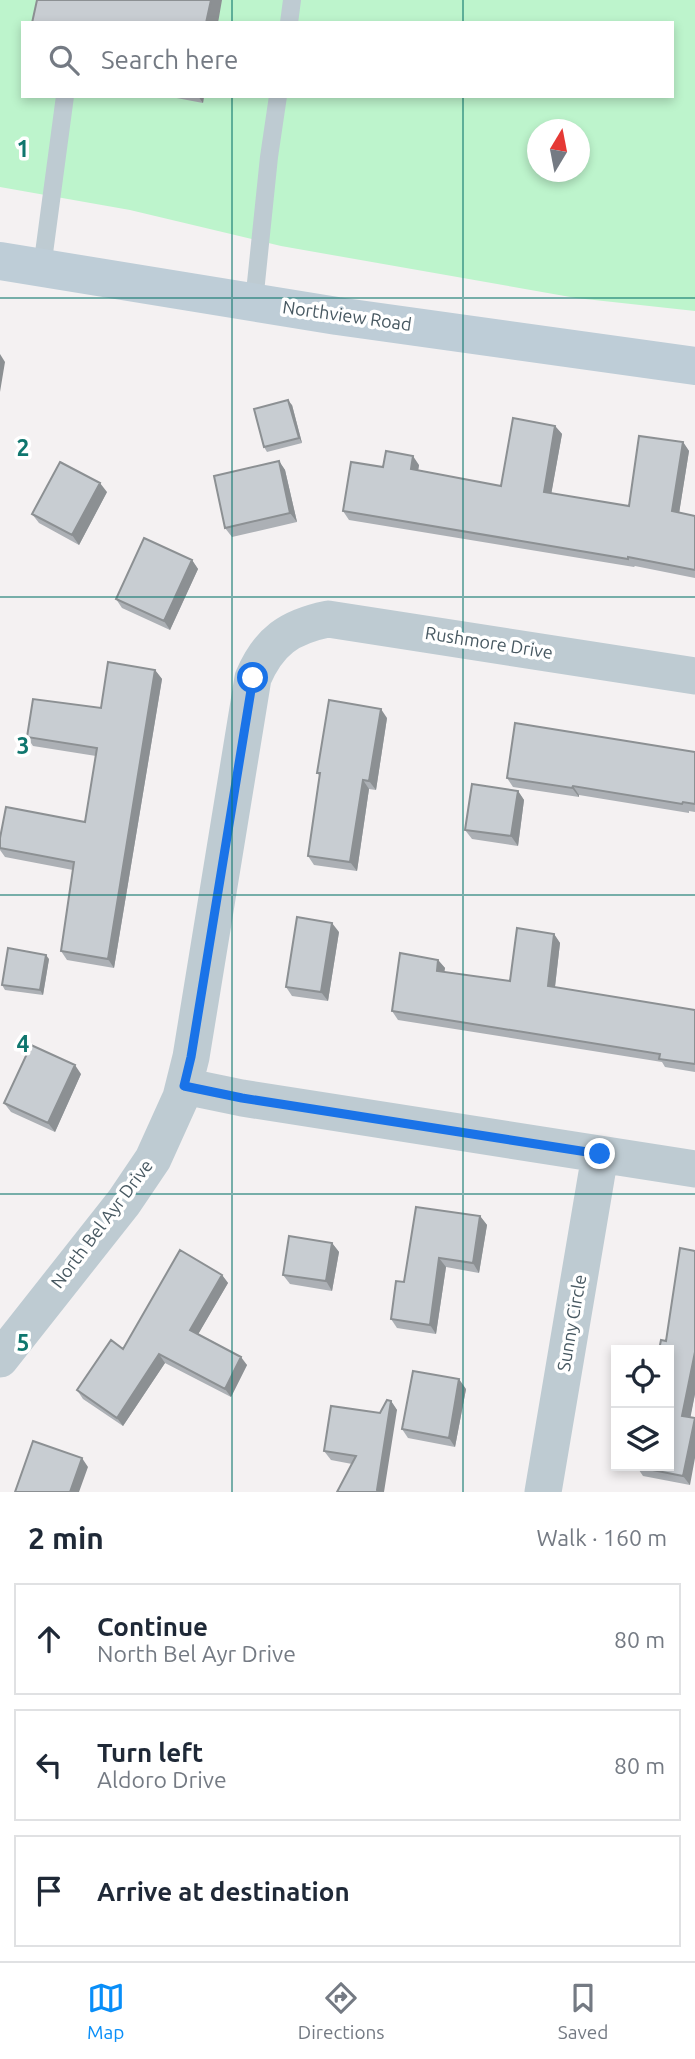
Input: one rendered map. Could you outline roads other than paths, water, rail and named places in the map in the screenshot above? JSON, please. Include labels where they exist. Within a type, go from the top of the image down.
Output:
[{"type":"street","name":"Northview Road","points":[[0,261],[254,302],[695,366]]},
{"type":"street","name":"Rushmore Drive","points":[[285,634],[309,623],[328,619],[349,621],[695,676]]},
{"type":"street","name":"North Bel Ayr Drive","points":[[0,1359],[131,1191],[153,1158],[181,1097],[191,1057],[253,678],[263,655],[285,634]]},
{"type":"street","points":[[184,1086],[256,1100],[695,1170]]},
{"type":"street","name":"Sunny Circle","points":[[543,1492],[600,1154]]},
{"type":"lane","points":[[289,21],[292,0]]},
{"type":"lane","points":[[42,268],[65,98]]},
{"type":"lane","points":[[254,302],[278,98]]}]
